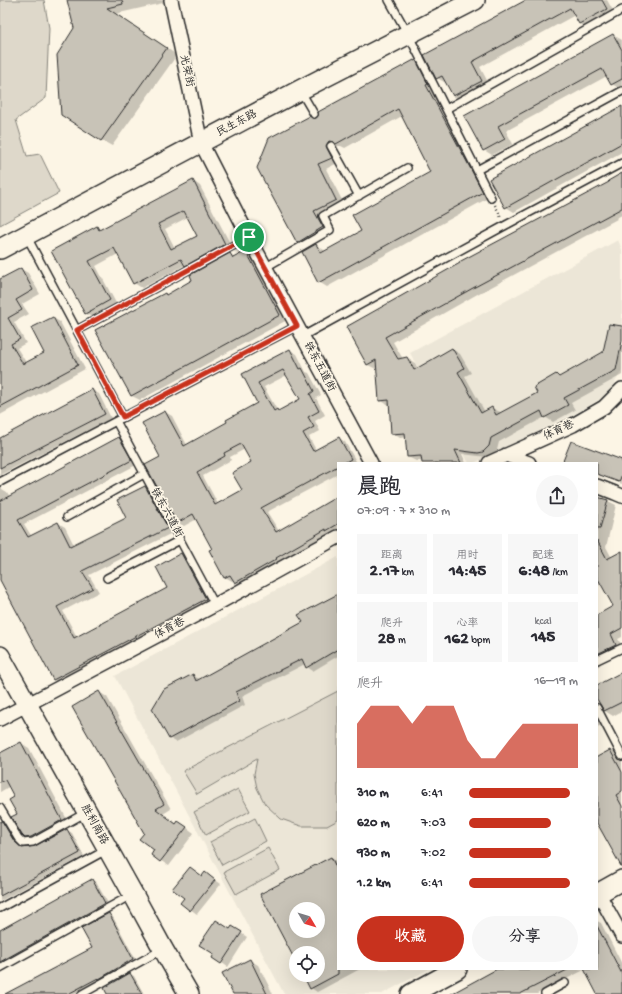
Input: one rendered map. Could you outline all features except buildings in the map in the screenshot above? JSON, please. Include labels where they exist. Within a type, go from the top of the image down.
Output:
[{"type":"main road","name":"民生东路","points":[[0,249],[300,90],[475,0]]},
{"type":"main road","name":"胜利南路","points":[[0,656],[189,994]]},
{"type":"main road","points":[[598,892],[622,880]]},
{"type":"main road","points":[[421,992],[455,970]]},
{"type":"street","name":"光荣街","points":[[171,0],[201,143]]},
{"type":"street","name":"铁东五道街","points":[[201,143],[249,237],[370,462]]},
{"type":"street","name":"体育巷","points":[[491,462],[573,425],[604,408],[622,389]]},
{"type":"street","points":[[506,455],[526,462]]},
{"type":"street","points":[[598,486],[622,496]]},
{"type":"street","name":"体育巷","points":[[0,719],[215,605],[337,538]]},
{"type":"street","points":[[598,894],[622,936]]},
{"type":"lane","points":[[389,0],[408,34],[491,198]]},
{"type":"lane","points":[[446,109],[622,10]]},
{"type":"lane","points":[[300,90],[314,114]]},
{"type":"lane","points":[[477,170],[622,91]]},
{"type":"lane","points":[[331,146],[359,196]]},
{"type":"lane","points":[[0,482],[123,417],[300,331],[506,225],[622,163]]},
{"type":"lane","points":[[266,266],[330,230],[324,216],[407,168]]},
{"type":"lane","points":[[26,235],[123,417]]},
{"type":"lane","points":[[77,330],[249,237]]},
{"type":"lane","name":"铁东六道街","points":[[116,421],[215,605]]},
{"type":"lane","points":[[67,517],[144,474]]},
{"type":"lane","points":[[107,578],[180,540]]},
{"type":"lane","points":[[598,660],[622,648]]},
{"type":"lane","points":[[598,710],[622,756]]},
{"type":"lane","points":[[0,808],[18,838],[23,843],[33,842],[87,812]]},
{"type":"lane","points":[[0,908],[108,849]]},
{"type":"lane","points":[[0,968],[133,894]]},
{"type":"lane","points":[[82,994],[163,949]]},
{"type":"lane","points":[[545,994],[566,984]]},
{"type":"path","points":[[491,198],[506,225]]},
{"type":"shaded area","points":[[0,0],[44,0],[49,28],[46,98],[16,120],[27,156],[40,154],[59,193],[0,225]]},
{"type":"shaded area","points":[[618,240],[622,250],[622,370],[609,393],[584,409],[476,462],[468,462],[410,353]]},
{"type":"shaded area","points":[[337,558],[337,970],[427,970],[382,994],[284,994],[115,676]]},
{"type":"shaded area","points":[[337,692],[337,821],[327,826],[301,826],[281,819],[265,804],[257,788],[254,774],[257,759],[197,794],[183,771]]},
{"type":"shaded area","points":[[238,789],[250,811],[206,835],[194,812]]},
{"type":"shaded area","points":[[255,818],[266,841],[222,865],[210,842]]},
{"type":"shaded area","points":[[268,848],[280,870],[236,894],[224,872]]},
{"type":"route","points":[[249,237],[297,326],[123,417],[77,330],[249,237]]}]
